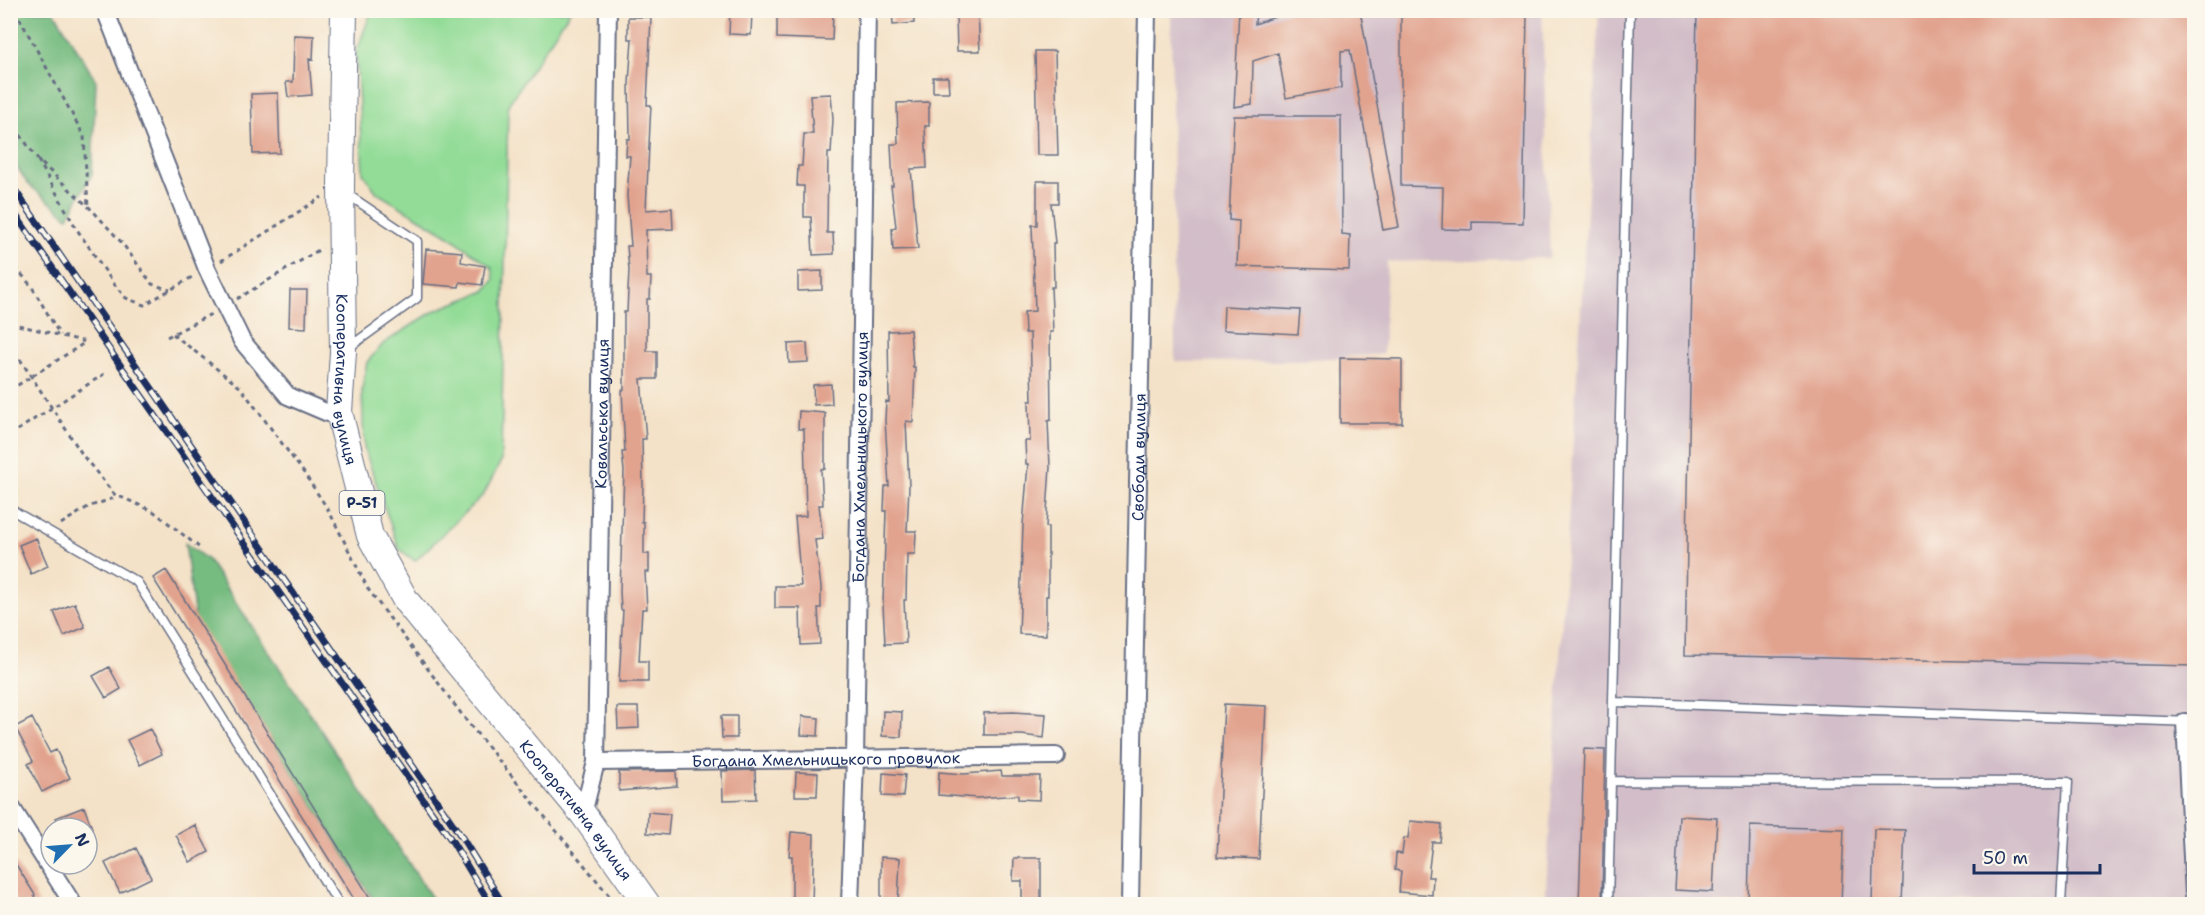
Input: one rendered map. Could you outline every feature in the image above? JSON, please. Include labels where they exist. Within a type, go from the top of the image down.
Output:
[{"type":"main road","name":"Кооперативна вулиця","points":[[344,10],[341,188],[343,352],[339,412],[370,536],[406,601],[583,814],[647,904]]},
{"type":"street","points":[[105,10],[207,269],[242,341],[288,396],[328,413],[339,412]]},
{"type":"street","name":"Ковальська вулиця","points":[[583,814],[596,762],[608,10]]},
{"type":"street","name":"Богдана Хмельницького вулиця","points":[[850,904],[855,759],[867,10]]},
{"type":"street","name":"Свободи вулиця","points":[[1130,904],[1147,10]]},
{"type":"street","points":[[2190,722],[2194,895]]},
{"type":"street","name":"Богдана Хмельницького провулок","points":[[596,762],[1056,756]]},
{"type":"street","points":[[10,805],[73,904]]},
{"type":"lane","points":[[1608,904],[1630,10]]},
{"type":"lane","points":[[341,188],[417,241],[417,298],[343,352]]},
{"type":"lane","points":[[10,509],[137,582],[339,904]]},
{"type":"lane","points":[[1613,702],[2190,722]]},
{"type":"lane","points":[[1611,781],[2068,782],[2061,904]]},
{"type":"path","points":[[15,10],[84,136],[88,207]]},
{"type":"path","points":[[10,120],[38,160],[76,228],[114,284],[126,298],[144,305],[341,188]]},
{"type":"path","points":[[38,160],[122,243],[152,284],[170,290]]},
{"type":"path","points":[[167,337],[225,306],[342,237]]},
{"type":"path","points":[[10,260],[32,287],[60,335]]},
{"type":"path","points":[[10,323],[86,342],[10,390]]},
{"type":"path","points":[[10,344],[84,458],[114,494],[153,511],[200,548]]},
{"type":"path","points":[[10,435],[104,375]]},
{"type":"path","points":[[49,531],[88,507],[119,497]]},
{"type":"shaded area","points":[[1171,11],[1542,11],[1550,258],[1387,262],[1383,354],[1290,361],[1175,362]]},
{"type":"shaded area","points":[[1599,11],[2194,11],[2194,904],[1545,904]]},
{"type":"green space","points":[[402,10],[570,11],[508,105],[501,461],[484,494],[415,561],[399,549],[364,448],[362,389],[367,362],[384,343],[434,311],[485,291],[494,280],[492,268],[486,263],[449,236],[377,193],[363,173],[356,53],[371,12]]},
{"type":"green space","points":[[10,11],[54,11],[96,81],[92,174],[68,217],[28,184],[11,158]]},
{"type":"green space","points":[[185,543],[208,560],[436,904],[376,904],[195,620]]},
{"type":"building","points":[[730,10],[752,10],[751,35],[729,34]]},
{"type":"building","points":[[892,10],[913,10],[914,23],[893,25]]},
{"type":"building","points":[[1239,10],[1256,10],[1255,24],[1295,10],[1360,10],[1399,227],[1383,230],[1350,50],[1341,51],[1341,88],[1286,98],[1278,53],[1253,61],[1252,104],[1234,107]]},
{"type":"building","points":[[1401,10],[1477,10],[1477,13],[1527,14],[1523,223],[1472,222],[1472,230],[1442,229],[1443,187],[1401,186]]},
{"type":"building","points":[[1697,10],[2194,10],[2194,666],[1685,655]]},
{"type":"building","points":[[777,11],[833,13],[832,40],[777,38]]},
{"type":"building","points":[[978,14],[980,51],[957,51],[956,15]]},
{"type":"building","points":[[628,17],[651,17],[647,105],[651,105],[646,210],[672,208],[673,229],[646,230],[647,277],[651,277],[650,299],[647,299],[647,351],[657,351],[657,379],[641,379],[646,439],[642,439],[642,522],[644,522],[644,554],[649,554],[649,572],[645,572],[647,609],[642,609],[639,661],[648,661],[648,682],[619,682],[623,610],[621,610],[620,591],[624,471],[622,452],[625,452],[622,390],[624,390],[624,312],[627,312],[629,270],[627,246],[631,246],[627,195],[630,156],[626,156],[627,139],[630,139],[629,83],[632,39],[628,39]]},
{"type":"building","points":[[294,35],[314,36],[313,60],[309,59],[312,95],[288,97],[286,82],[293,82]]},
{"type":"building","points":[[1035,51],[1055,51],[1058,155],[1037,155]]},
{"type":"building","points":[[933,77],[948,77],[949,92],[933,92]]},
{"type":"building","points":[[278,93],[280,153],[253,154],[251,94]]},
{"type":"building","points":[[831,94],[833,119],[831,153],[828,153],[827,233],[833,233],[834,254],[813,255],[811,217],[804,217],[804,186],[797,186],[798,166],[802,166],[804,134],[813,134],[810,95]]},
{"type":"building","points":[[929,102],[929,126],[925,126],[927,168],[911,169],[918,249],[893,250],[892,228],[896,227],[891,186],[893,186],[891,144],[898,144],[897,103]]},
{"type":"building","points":[[1234,116],[1341,116],[1342,234],[1350,235],[1349,270],[1237,266],[1239,221],[1229,220]]},
{"type":"building","points":[[1037,181],[1058,181],[1058,203],[1051,203],[1055,243],[1053,243],[1054,287],[1051,287],[1053,332],[1050,332],[1051,420],[1048,421],[1050,467],[1046,527],[1048,527],[1048,596],[1046,596],[1046,635],[1019,634],[1028,464],[1026,464],[1025,441],[1030,441],[1029,401],[1032,401],[1030,333],[1025,333],[1024,312],[1035,311],[1032,225],[1037,225]]},
{"type":"building","points":[[426,249],[462,252],[461,262],[485,266],[482,285],[460,282],[459,287],[423,284]]},
{"type":"building","points":[[822,271],[822,290],[798,291],[798,272]]},
{"type":"building","points":[[290,290],[307,290],[306,328],[289,327]]},
{"type":"building","points":[[1224,306],[1300,310],[1298,334],[1223,330]]},
{"type":"building","points":[[910,330],[913,367],[915,367],[913,422],[906,421],[909,486],[907,531],[916,531],[915,554],[907,554],[906,600],[904,600],[906,643],[885,644],[883,604],[886,511],[884,511],[885,486],[889,486],[885,420],[886,401],[889,402],[888,331]]},
{"type":"building","points":[[807,343],[808,362],[789,363],[788,344]]},
{"type":"building","points":[[1340,358],[1402,359],[1402,423],[1340,423]]},
{"type":"building","points":[[831,384],[832,404],[814,405],[813,385]]},
{"type":"building","points":[[799,411],[825,413],[825,469],[821,469],[823,505],[819,505],[823,539],[815,540],[821,587],[821,608],[818,608],[820,644],[801,645],[800,608],[775,608],[775,586],[801,586],[795,517],[806,516],[804,429],[798,429]]},
{"type":"building","points":[[36,538],[48,566],[31,574],[19,545]]},
{"type":"building","points":[[166,570],[374,904],[357,904],[153,578]]},
{"type":"building","points":[[75,603],[85,627],[64,636],[54,612]]},
{"type":"building","points":[[109,667],[121,689],[106,698],[93,676]]},
{"type":"building","points":[[1224,704],[1266,706],[1259,859],[1217,857]]},
{"type":"building","points":[[617,707],[638,707],[639,728],[618,729]]},
{"type":"building","points":[[883,711],[902,712],[901,737],[882,736]]},
{"type":"building","points":[[984,713],[1046,714],[1044,738],[1022,735],[984,735]]},
{"type":"building","points":[[721,716],[737,716],[737,738],[722,738]]},
{"type":"building","points":[[802,716],[819,718],[818,736],[801,735]]},
{"type":"building","points":[[32,718],[50,753],[56,750],[70,778],[42,792],[28,764],[33,761],[15,727]]},
{"type":"building","points":[[150,729],[162,754],[140,765],[127,740]]},
{"type":"building","points":[[1584,749],[1605,750],[1602,904],[1579,904]]},
{"type":"building","points":[[755,770],[756,799],[723,800],[722,771]]},
{"type":"building","points":[[676,771],[677,786],[619,791],[619,772]]},
{"type":"building","points":[[1001,771],[1002,776],[1040,776],[1039,800],[1018,799],[1018,795],[978,798],[938,795],[939,772],[964,774]]},
{"type":"building","points":[[796,772],[818,773],[817,796],[795,796]]},
{"type":"building","points":[[883,773],[905,775],[903,797],[882,796]]},
{"type":"building","points":[[84,807],[87,816],[61,816]]},
{"type":"building","points":[[648,812],[670,814],[668,835],[647,833]]},
{"type":"building","points":[[1679,816],[1717,818],[1713,892],[1675,890]]},
{"type":"building","points":[[1410,821],[1442,824],[1440,842],[1432,842],[1428,877],[1433,877],[1432,895],[1399,892],[1401,871],[1395,870],[1396,853],[1402,854],[1404,838],[1408,838]]},
{"type":"building","points":[[195,825],[209,852],[190,862],[176,835]]},
{"type":"building","points":[[1750,826],[1844,829],[1841,904],[1748,904]]},
{"type":"building","points":[[1874,829],[1905,830],[1902,904],[1872,904]]},
{"type":"building","points":[[791,832],[814,834],[812,904],[792,904],[792,856],[789,856]]},
{"type":"building","points":[[136,848],[151,878],[120,893],[105,863]]},
{"type":"building","points":[[10,855],[39,904],[18,904],[10,894]]},
{"type":"building","points":[[881,857],[900,858],[898,904],[881,904]]},
{"type":"building","points":[[1014,858],[1041,858],[1041,904],[1022,904],[1022,881],[1013,881]]},
{"type":"railway","points":[[10,183],[461,836],[503,904]]},
{"type":"railway","points":[[10,207],[452,841],[490,904]]}]
